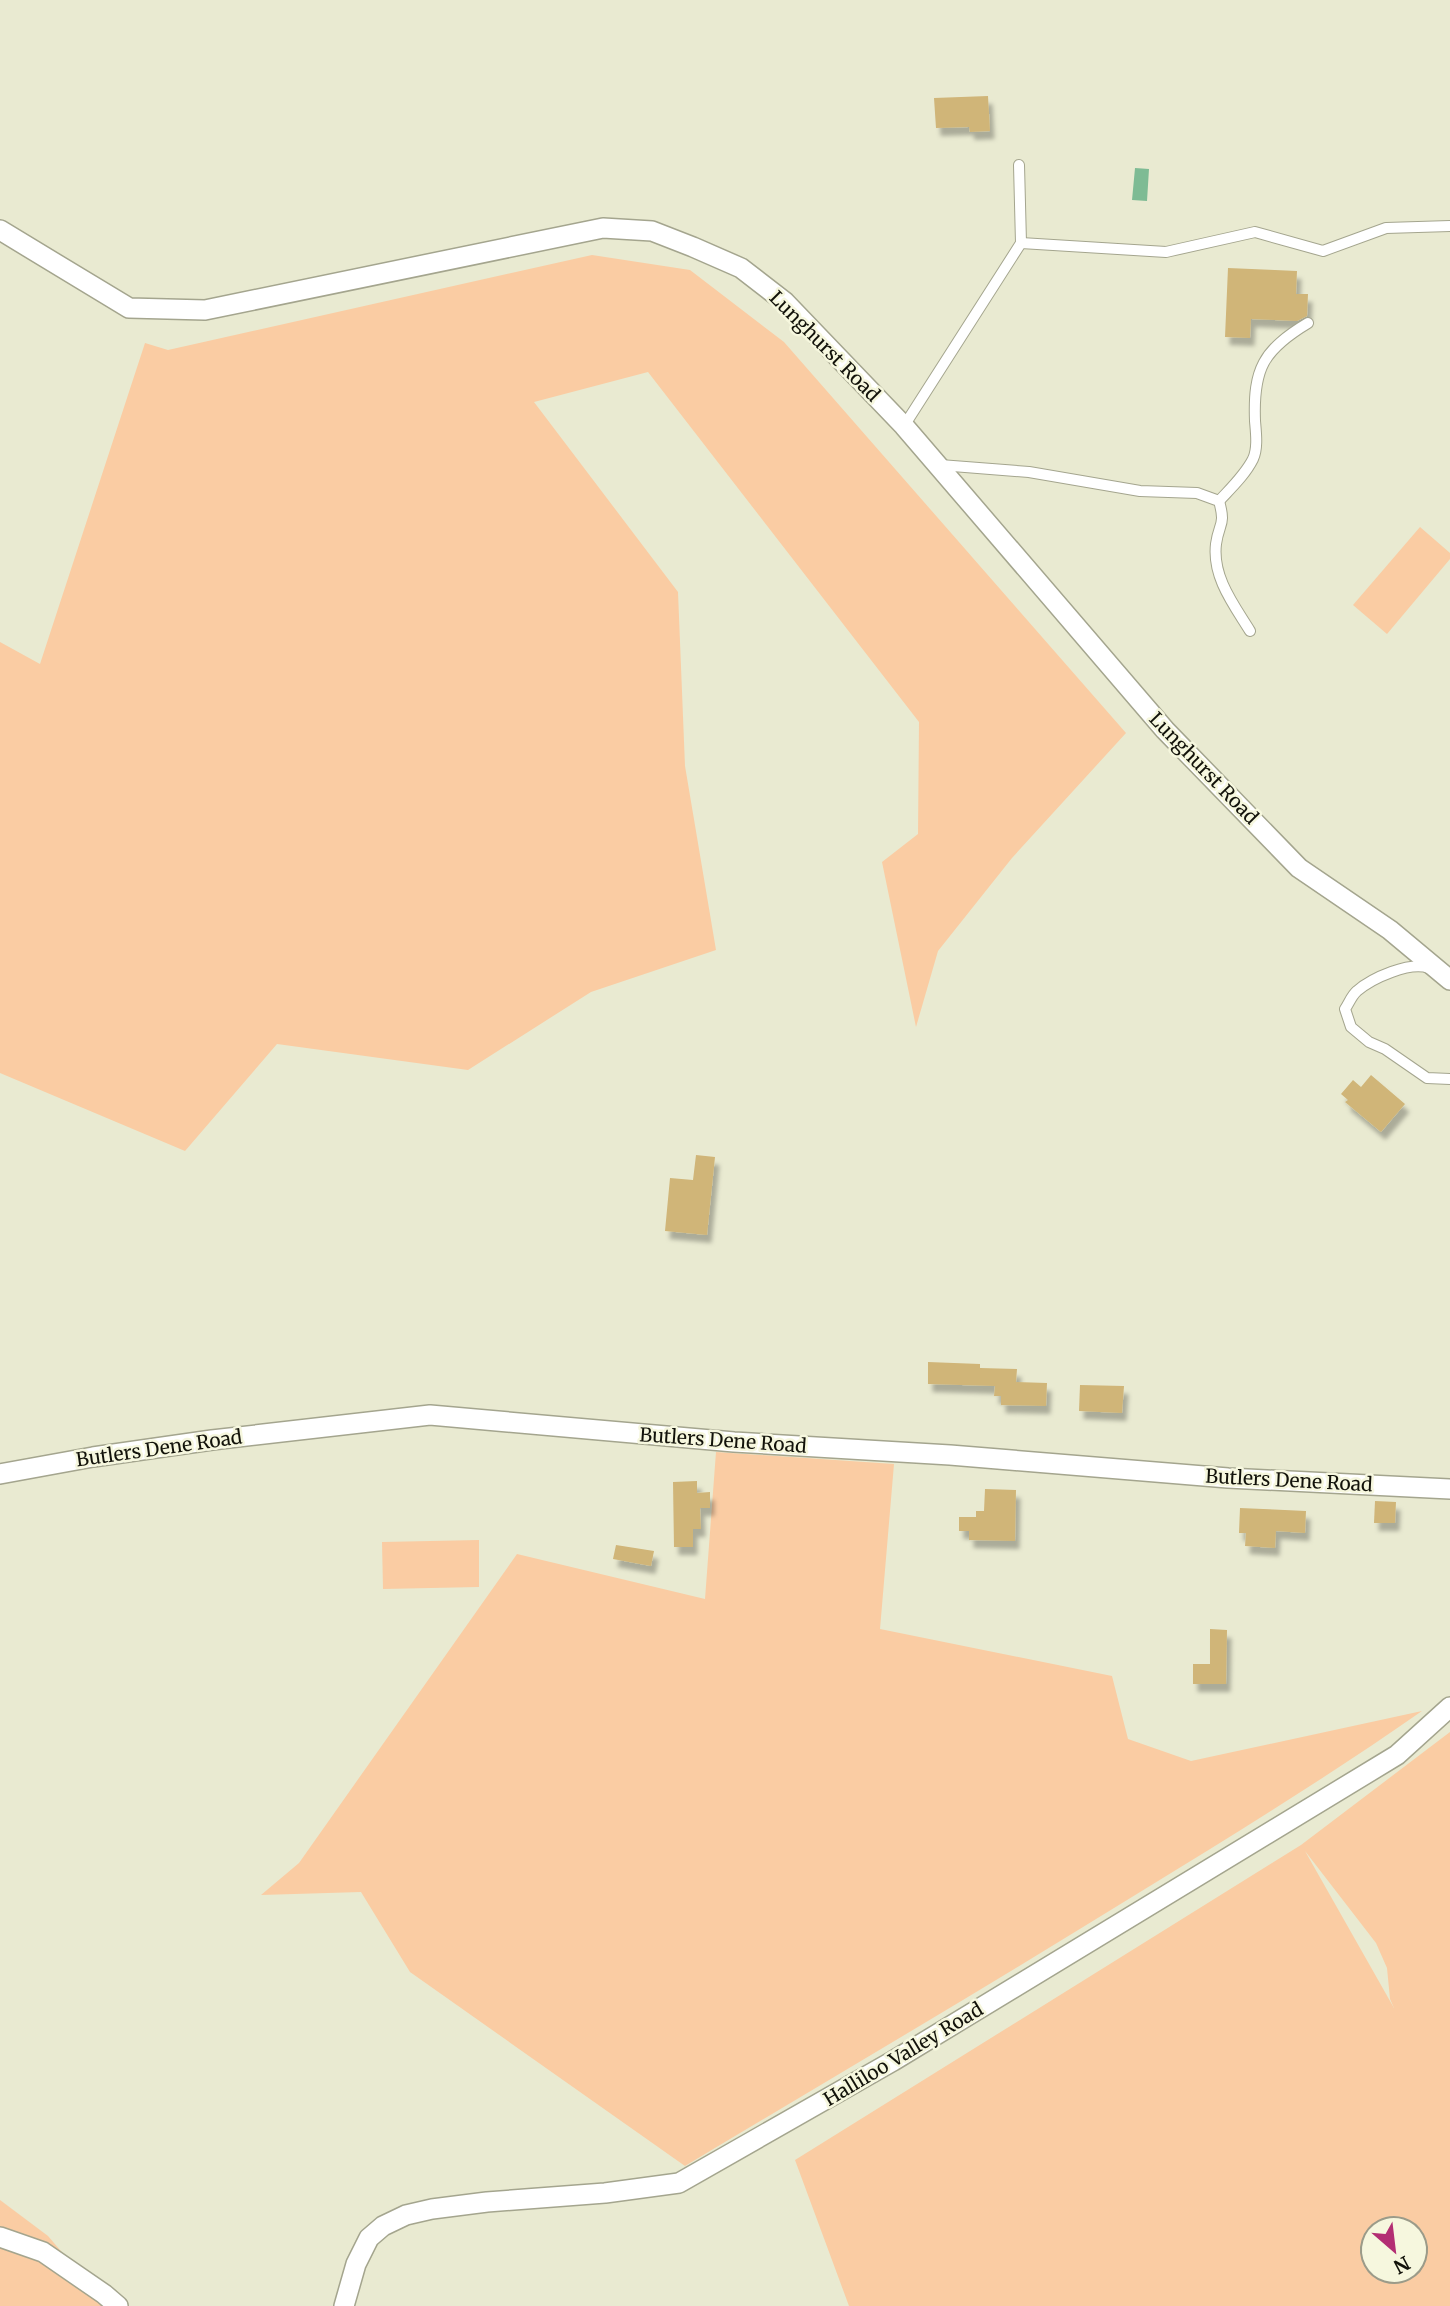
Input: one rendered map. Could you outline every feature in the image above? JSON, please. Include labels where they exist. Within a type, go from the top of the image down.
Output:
[{"type":"street","name":"Lunghurst Road","points":[[0,230],[129,308],[205,310],[603,228],[652,231],[741,268],[785,302],[904,426],[1166,730],[1299,868],[1390,930],[1422,954],[1445,976]]},
{"type":"street","name":"Butlers Dene Road","points":[[0,1474],[212,1440],[430,1415],[734,1442],[963,1456],[1228,1478],[1450,1489]]},
{"type":"street","name":"Halliloo Valley Road","points":[[344,2306],[356,2264],[369,2238],[383,2226],[406,2215],[432,2209],[605,2193],[679,2183],[893,2062],[1397,1755],[1450,1706]]},
{"type":"street","points":[[0,2236],[43,2252],[118,2306]]},
{"type":"lane","points":[[904,426],[1021,243],[1018,165]]},
{"type":"lane","points":[[1021,243],[1166,251],[1255,232],[1323,251],[1387,228],[1450,226]]},
{"type":"lane","points":[[1219,501],[1239,480],[1254,457],[1254,394],[1258,372],[1281,339],[1308,323]]},
{"type":"lane","points":[[936,465],[1029,472],[1140,491],[1196,494],[1219,501]]},
{"type":"lane","points":[[1219,501],[1224,518],[1216,546],[1220,583],[1250,631]]},
{"type":"lane","points":[[1445,976],[1421,965],[1387,973],[1355,992],[1345,1009],[1351,1027],[1369,1042],[1385,1049],[1427,1078],[1450,1079]]},
{"type":"shaded area","points":[[1135,168],[1149,169],[1147,201],[1132,200]]},
{"type":"shaded area","points":[[592,255],[690,270],[784,342],[1126,733],[1012,858],[938,951],[916,1027],[882,862],[918,834],[919,722],[648,372],[534,402],[678,592],[685,766],[716,950],[591,992],[468,1070],[277,1044],[185,1151],[0,1073],[0,642],[40,664],[145,343],[168,350]]},
{"type":"shaded area","points":[[1420,527],[1450,553],[1450,559],[1387,634],[1353,605]]},
{"type":"shaded area","points":[[716,1452],[894,1464],[880,1629],[1112,1676],[1128,1739],[1191,1761],[1422,1711],[1215,1846],[685,2166],[410,1972],[361,1892],[261,1895],[299,1863],[517,1554],[705,1599]]},
{"type":"shaded area","points":[[479,1540],[479,1587],[383,1589],[382,1542]]},
{"type":"shaded area","points":[[1450,1732],[1450,2306],[849,2306],[795,2160],[1301,1845]],"holes":[[[1305,1851],[1376,1943],[1387,1968],[1390,1999],[1394,2008]]]},
{"type":"shaded area","points":[[0,2200],[48,2236],[108,2306],[0,2306]]},
{"type":"building","points":[[988,96],[990,131],[970,132],[969,127],[936,128],[934,98]]},
{"type":"building","points":[[1228,268],[1297,271],[1296,294],[1308,294],[1307,316],[1297,321],[1251,319],[1250,338],[1225,337]]},
{"type":"building","points":[[1371,1075],[1405,1104],[1381,1132],[1345,1102],[1348,1100],[1341,1094],[1353,1080],[1361,1087]]},
{"type":"building","points":[[696,1155],[715,1157],[707,1235],[665,1231],[670,1178],[693,1180]]},
{"type":"building","points":[[928,1362],[1017,1369],[1016,1382],[1047,1383],[1046,1406],[1001,1405],[1001,1396],[994,1396],[995,1386],[928,1384]]},
{"type":"building","points":[[1080,1385],[1124,1386],[1122,1413],[1079,1411]]},
{"type":"building","points":[[697,1481],[697,1493],[710,1492],[710,1508],[700,1508],[701,1529],[693,1529],[693,1547],[674,1547],[673,1482]]},
{"type":"building","points":[[985,1489],[1016,1490],[1015,1541],[969,1540],[969,1531],[959,1531],[959,1517],[976,1517],[976,1511],[984,1511]]},
{"type":"building","points":[[1375,1501],[1396,1502],[1395,1523],[1374,1523]]},
{"type":"building","points":[[1240,1508],[1306,1511],[1305,1533],[1276,1531],[1275,1548],[1245,1546],[1246,1533],[1239,1533]]},
{"type":"building","points":[[616,1545],[654,1551],[651,1566],[613,1559]]},
{"type":"building","points":[[1210,1629],[1227,1630],[1226,1684],[1193,1684],[1193,1664],[1210,1664]]}]
